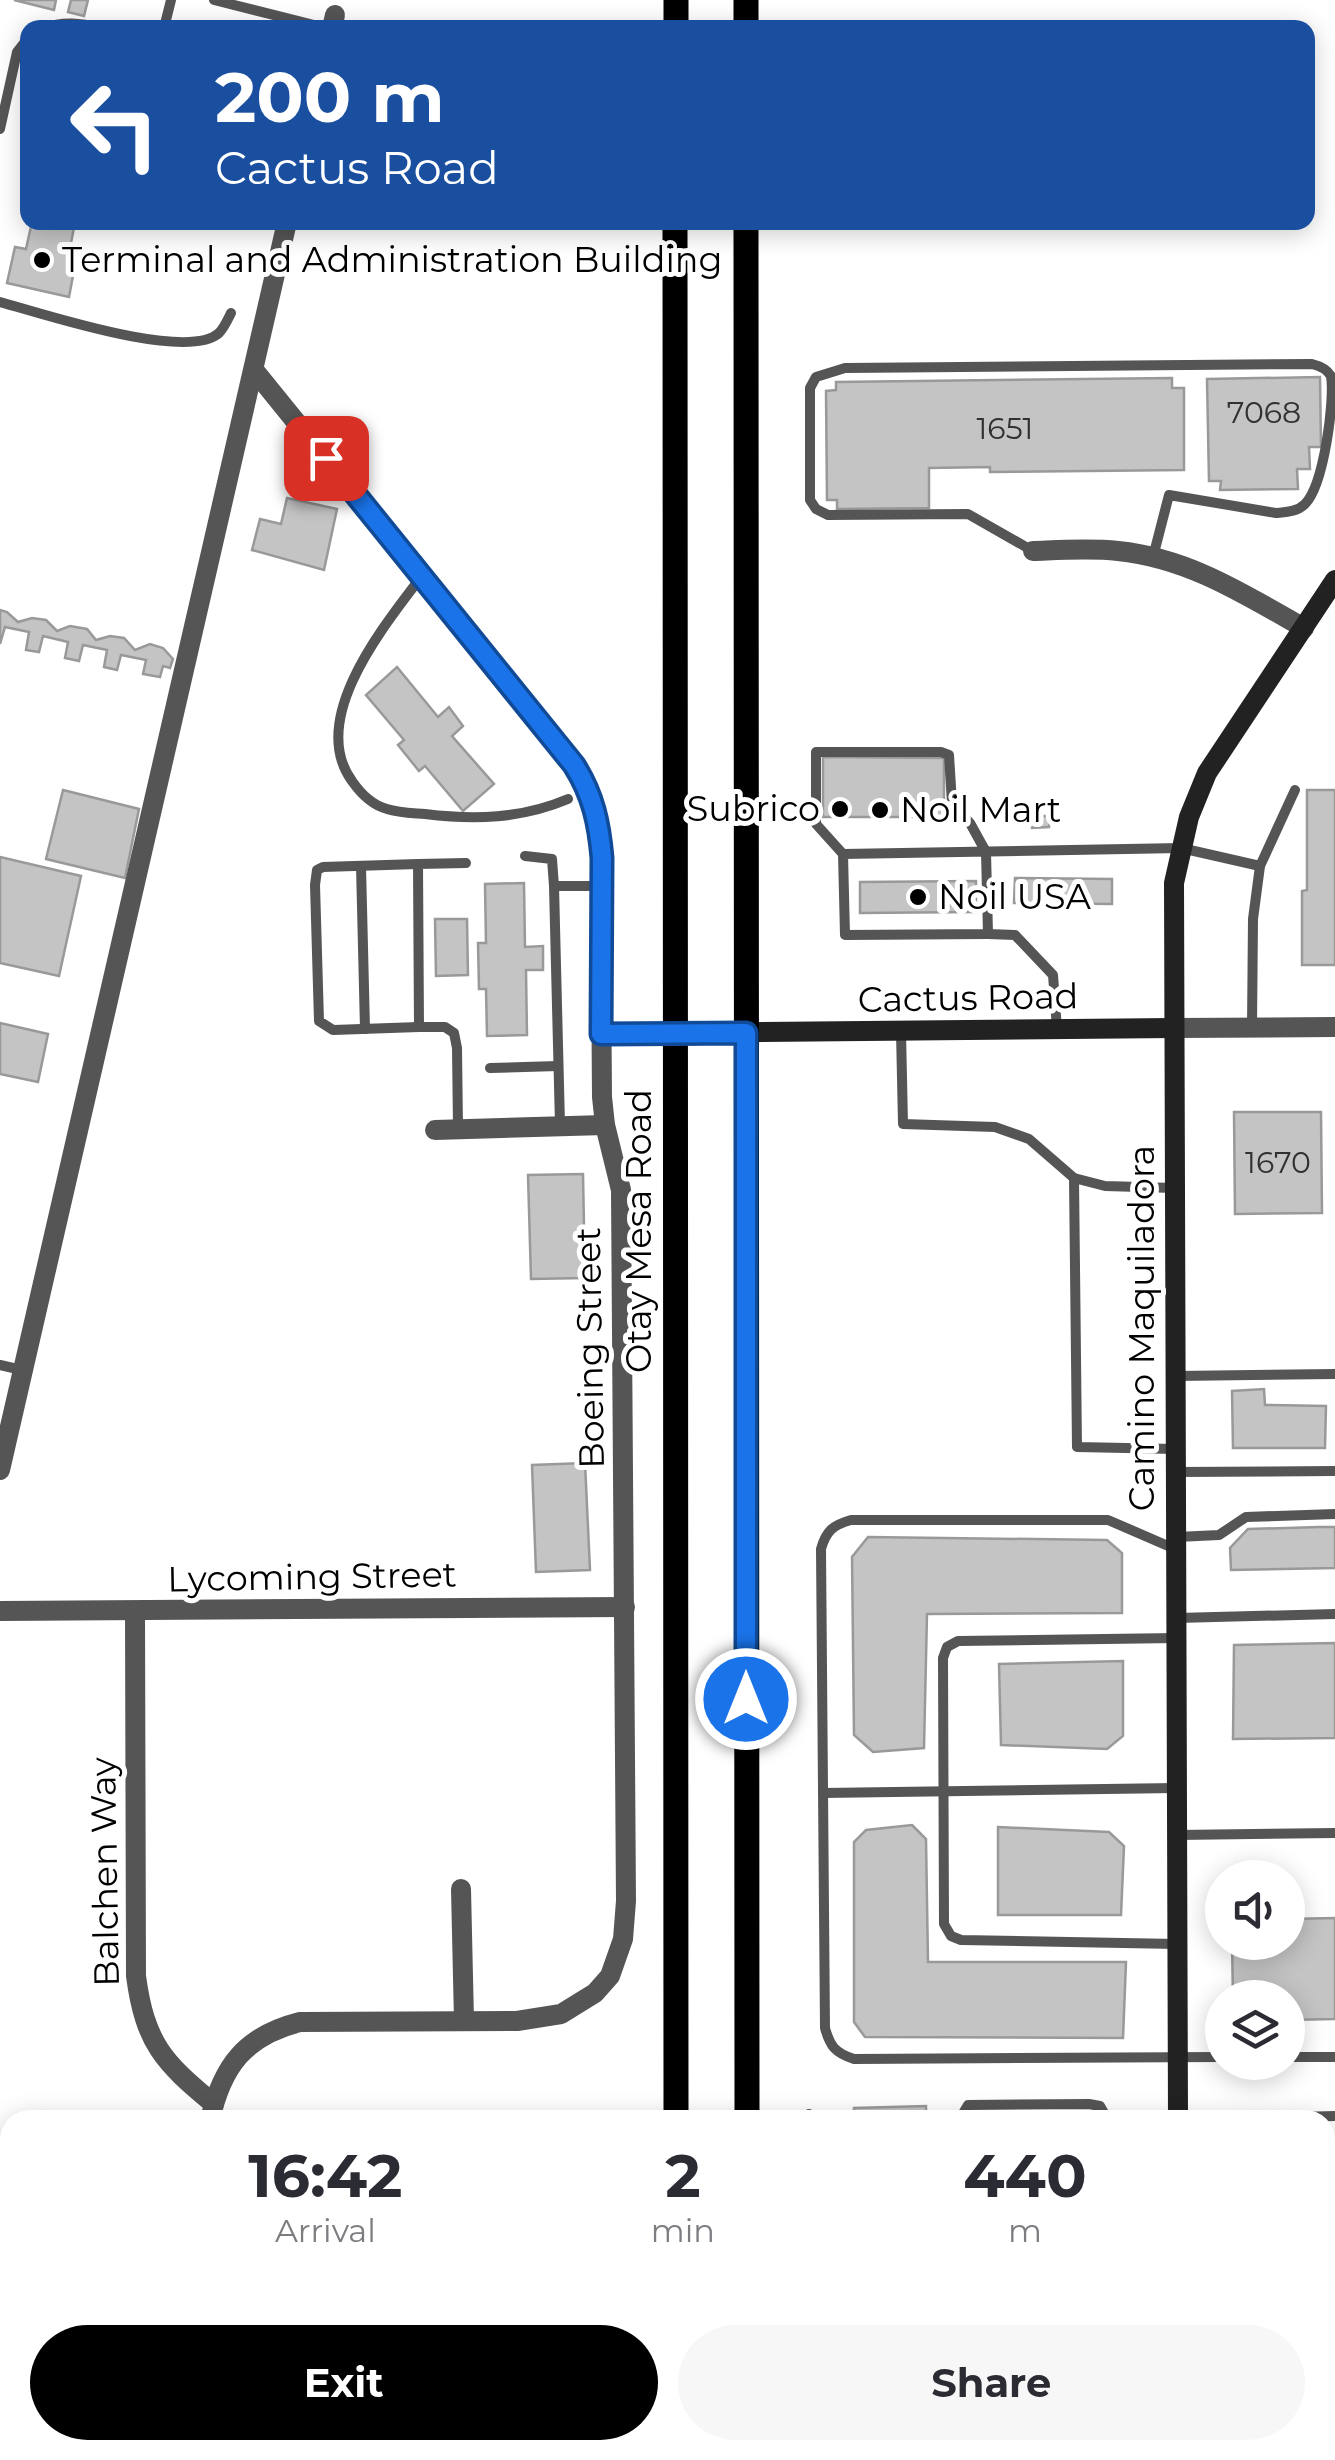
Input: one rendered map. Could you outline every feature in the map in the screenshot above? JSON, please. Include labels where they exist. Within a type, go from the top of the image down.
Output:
[{"type":"main road","name":"Otay Mesa Road","points":[[676,230],[676,2110]]},
{"type":"main road","points":[[746,230],[748,2110]]},
{"type":"street","points":[[0,1470],[286,230]]},
{"type":"street","name":"Boeing Street","points":[[213,2110],[226,2075],[240,2053],[256,2038],[276,2028],[300,2022],[517,2021],[561,2014],[595,1992],[610,1976],[623,1938],[626,1901],[621,1190],[605,1125],[600,832],[586,785],[574,765],[254,370]]},
{"type":"street","points":[[1033,551],[1117,550],[1152,557],[1221,581],[1304,628]]},
{"type":"street","name":"Camino Maquiladora","points":[[1178,2110],[1174,898],[1180,848],[1207,773],[1335,580]]},
{"type":"street","name":"Cactus Road","points":[[601,1034],[1335,1027]]},
{"type":"street","points":[[435,1130],[605,1125]]},
{"type":"street","name":"Lycoming Street","points":[[0,1611],[625,1606]]},
{"type":"street","name":"Balchen Way","points":[[135,1612],[136,1976],[140,2006],[148,2030],[170,2066],[210,2110]]},
{"type":"street","points":[[461,1889],[464,2022]]},
{"type":"lane","points":[[214,0],[333,17]]},
{"type":"lane","points":[[0,129],[20,48]]},
{"type":"lane","points":[[0,302],[152,342],[209,338],[219,332],[231,313]]},
{"type":"lane","points":[[1033,551],[968,514],[828,515],[816,509],[810,500],[810,388],[816,377],[845,368],[1312,364],[1323,367],[1330,375],[1334,397],[1328,452],[1305,505],[1292,512],[1276,513],[1169,495],[1152,557]]},
{"type":"lane","points":[[422,576],[378,634],[342,708],[338,733],[346,774],[362,795],[386,809],[458,818],[492,818],[546,808],[568,799]]},
{"type":"lane","points":[[988,934],[986,852],[970,823],[952,803],[949,756],[942,752],[816,752],[816,824],[843,854],[845,935],[1015,935],[1053,974],[1058,1029]]},
{"type":"lane","points":[[1252,1028],[1253,919],[1260,866],[1296,790]]},
{"type":"lane","points":[[843,854],[1180,848],[1260,866]]},
{"type":"lane","points":[[525,856],[552,859],[560,1126]]},
{"type":"lane","points":[[458,1130],[454,1034],[444,1028],[420,1026],[333,1030],[319,1021],[315,885],[322,867],[466,862]]},
{"type":"lane","points":[[418,864],[420,1026]]},
{"type":"lane","points":[[361,866],[365,1029]]},
{"type":"lane","points":[[554,886],[602,886]]},
{"type":"lane","points":[[901,1031],[903,1124],[994,1126],[1029,1139],[1074,1178],[1105,1186],[1174,1188]]},
{"type":"lane","points":[[490,1068],[558,1066]]},
{"type":"lane","points":[[1074,1178],[1076,1448],[1175,1450]]},
{"type":"lane","points":[[0,1366],[23,1370]]},
{"type":"lane","points":[[1175,1376],[1335,1374]]},
{"type":"lane","points":[[1175,1472],[1335,1472]]},
{"type":"lane","points":[[1205,2057],[854,2059],[839,2054],[829,2044],[825,2028],[821,1550],[826,1533],[851,1520],[1108,1520],[1176,1543],[1220,1535],[1246,1517],[1335,1514]]},
{"type":"lane","points":[[1177,1944],[961,1940],[951,1936],[944,1924],[942,1658],[947,1646],[958,1641],[1335,1614]]},
{"type":"lane","points":[[823,1793],[1176,1788]]},
{"type":"lane","points":[[1176,1834],[1335,1833]]},
{"type":"lane","points":[[1305,2057],[1335,2057]]},
{"type":"lane","points":[[964,2110],[968,2106],[1089,2104],[1102,2110]]},
{"type":"lane","points":[[1335,2292],[1335,2370]]},
{"type":"building","points":[[14,0],[56,0],[54,10]]},
{"type":"building","points":[[71,0],[88,0],[84,16],[68,12]]},
{"type":"building","name":"Terminal and Administration Building","points":[[30,230],[73,230],[68,259],[76,260],[69,297],[7,283],[15,247],[26,249]]},
{"type":"building","points":[[1320,377],[1321,447],[1309,447],[1310,469],[1297,469],[1298,489],[1220,490],[1221,481],[1209,481],[1207,379]]},
{"type":"building","points":[[1172,378],[1172,388],[1184,388],[1184,470],[990,472],[990,467],[929,468],[929,508],[837,509],[837,500],[827,500],[826,391],[836,390],[836,382]]},
{"type":"building","points":[[287,498],[337,509],[324,570],[252,550],[260,519],[281,524]]},
{"type":"building","points":[[0,610],[18,622],[46,620],[57,631],[70,626],[87,629],[96,640],[124,638],[135,650],[150,644],[163,648],[173,659],[170,668],[163,666],[160,677],[143,674],[146,660],[121,655],[117,670],[104,667],[107,650],[83,645],[79,661],[65,658],[68,642],[43,636],[39,652],[26,650],[29,632],[5,627],[0,644]]},
{"type":"building","points":[[397,667],[438,717],[449,707],[463,726],[452,736],[494,784],[463,811],[425,766],[419,771],[398,745],[404,740],[366,695]]},
{"type":"building","points":[[823,757],[944,758],[944,817],[823,817]]},
{"type":"building","points":[[63,790],[139,809],[125,878],[46,859]]},
{"type":"building","points":[[1307,790],[1335,790],[1335,965],[1302,965]]},
{"type":"building","points":[[1032,816],[1050,816],[1049,827],[1032,828]]},
{"type":"building","points":[[0,857],[81,876],[59,976],[0,963]]},
{"type":"building","name":"Noil USA","points":[[1015,878],[1112,879],[1112,904],[1014,903]]},
{"type":"building","name":"Noil USA","points":[[976,881],[976,912],[860,913],[860,882]]},
{"type":"building","points":[[524,883],[525,947],[543,946],[543,970],[526,970],[527,1035],[487,1036],[486,989],[479,989],[478,943],[486,943],[485,884]]},
{"type":"building","points":[[435,919],[467,919],[468,975],[436,976]]},
{"type":"building","points":[[0,1023],[48,1034],[38,1082],[0,1074]]},
{"type":"building","points":[[1234,1112],[1321,1112],[1322,1213],[1235,1214]]},
{"type":"building","points":[[583,1174],[585,1278],[531,1279],[528,1175]]},
{"type":"building","points":[[1264,1389],[1265,1405],[1326,1406],[1325,1448],[1233,1448],[1232,1391]]},
{"type":"building","points":[[585,1463],[590,1570],[536,1572],[532,1465]]},
{"type":"building","points":[[1335,1527],[1335,1568],[1231,1570],[1230,1548],[1248,1529]]},
{"type":"building","points":[[868,1537],[1107,1540],[1122,1553],[1122,1613],[927,1614],[924,1748],[873,1752],[854,1735],[852,1557]]},
{"type":"building","points":[[1335,1643],[1335,1738],[1233,1739],[1234,1645]]},
{"type":"building","points":[[1123,1661],[1123,1736],[1107,1749],[1001,1745],[999,1664]]},
{"type":"building","points":[[912,1825],[926,1839],[928,1962],[1126,1962],[1123,2038],[865,2037],[854,2022],[854,1842],[866,1830]]},
{"type":"building","points":[[998,1827],[1109,1832],[1124,1846],[1121,1915],[998,1915]]},
{"type":"building","points":[[1335,1918],[1335,2019],[1305,2020],[1305,1980],[1233,1980],[1232,1960],[1305,1960],[1305,1919]]},
{"type":"building","points":[[926,2106],[926,2110],[854,2110]]},
{"type":"place","name":"Terminal and Administration Building","points":[[42,260]]},
{"type":"place","name":"Subrico","points":[[840,809]]},
{"type":"place","name":"Noil Mart","points":[[880,810]]},
{"type":"place","name":"Noil USA","points":[[918,897]]},
{"type":"route","points":[[326,458],[574,765],[586,785],[600,832],[602,858],[601,1034],[746,1033],[746,1699]]}]
